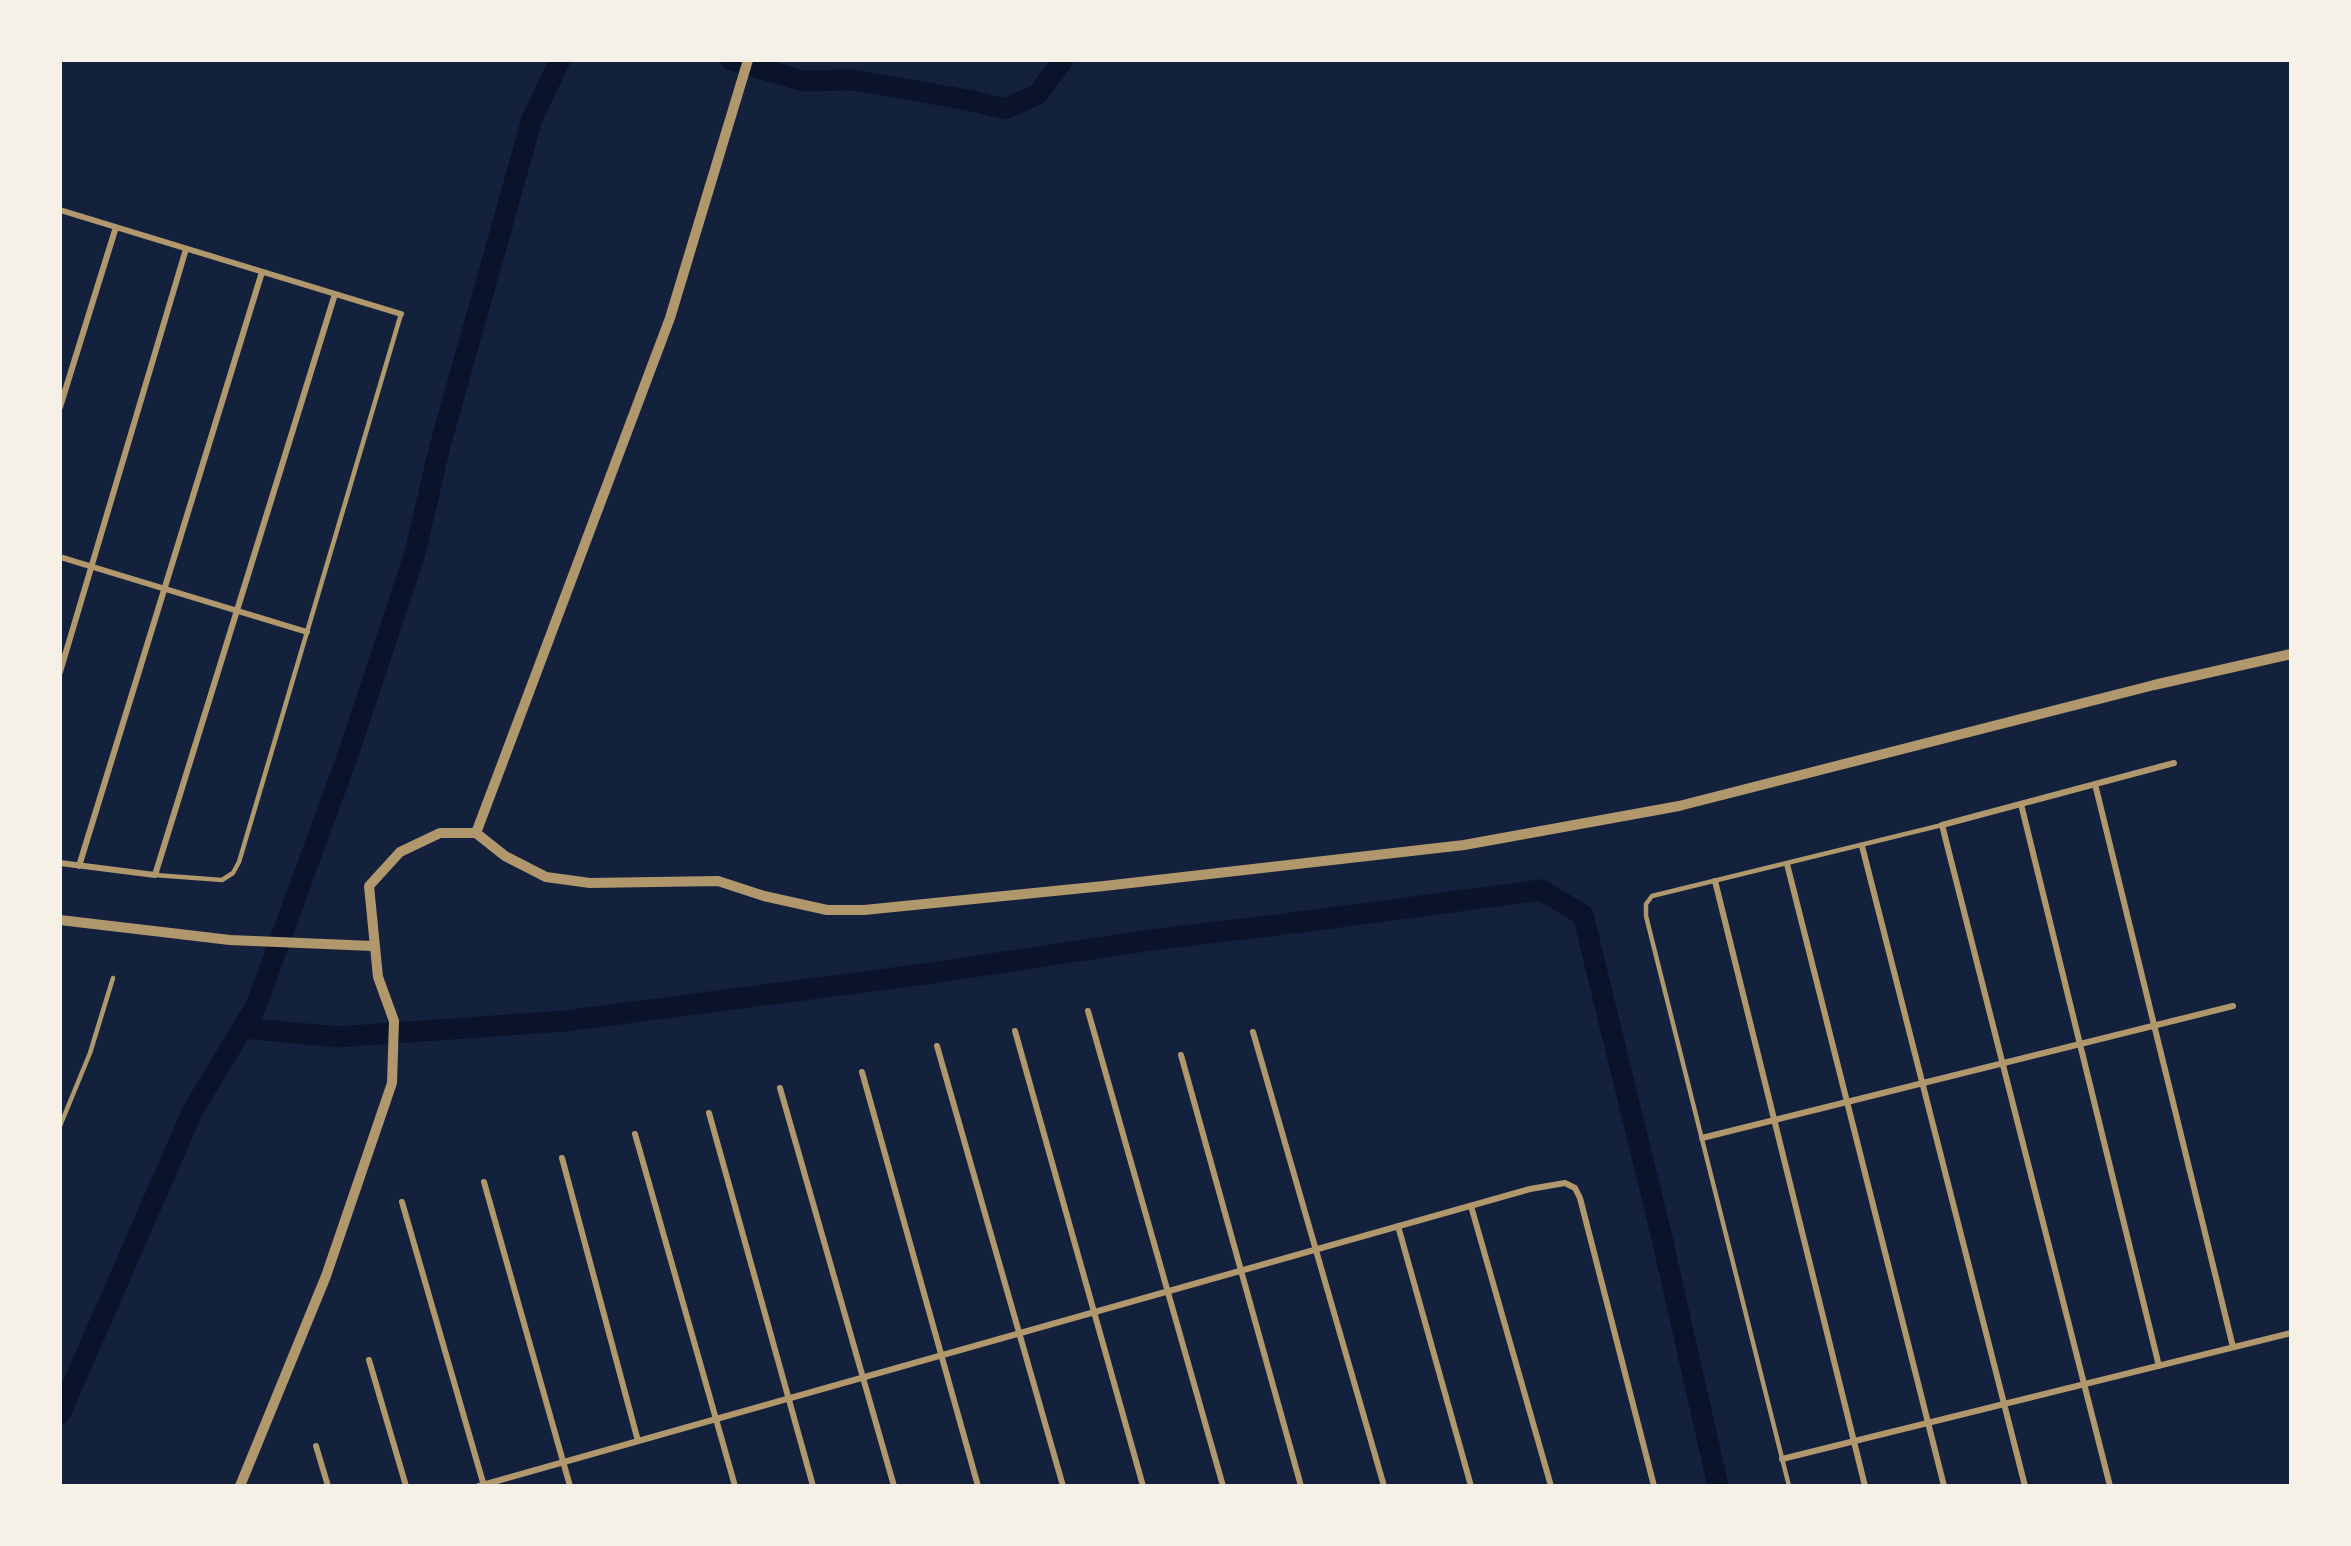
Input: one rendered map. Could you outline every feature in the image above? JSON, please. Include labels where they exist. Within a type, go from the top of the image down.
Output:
[{"type":"street","points":[[476,832],[670,318],[748,60]]},
{"type":"street","points":[[60,210],[400,314]]},
{"type":"street","points":[[60,407],[116,227]]},
{"type":"street","points":[[60,672],[186,249]]},
{"type":"street","points":[[79,866],[262,272]]},
{"type":"street","points":[[60,863],[154,875],[335,294]]},
{"type":"street","points":[[60,557],[307,632]]},
{"type":"street","points":[[240,1486],[326,1276],[392,1083],[394,1022],[378,977],[373,946],[369,886],[400,852],[440,833],[476,832],[505,856],[546,877],[590,883],[718,881],[764,896],[827,910],[864,910],[1464,845],[1679,806],[2154,685],[2291,654]]},
{"type":"street","points":[[2110,1486],[1942,825],[2174,764]]},
{"type":"street","points":[[2095,784],[2233,1347]]},
{"type":"street","points":[[2021,804],[2159,1366]]},
{"type":"street","points":[[1862,846],[2025,1486]]},
{"type":"street","points":[[1787,864],[1944,1486]]},
{"type":"street","points":[[1714,881],[1865,1486]]},
{"type":"street","points":[[60,920],[230,940],[373,946]]},
{"type":"street","points":[[1702,1138],[2233,1006]]},
{"type":"street","points":[[1088,1011],[1223,1486]]},
{"type":"street","points":[[1015,1031],[1143,1486]]},
{"type":"street","points":[[1252,1032],[1384,1486]]},
{"type":"street","points":[[938,1046],[1063,1486]]},
{"type":"street","points":[[1181,1055],[1301,1486]]},
{"type":"street","points":[[862,1072],[978,1486]]},
{"type":"street","points":[[780,1088],[894,1486]]},
{"type":"street","points":[[709,1113],[813,1486]]},
{"type":"street","points":[[635,1134],[735,1486]]},
{"type":"street","points":[[562,1158],[638,1441]]},
{"type":"street","points":[[484,1182],[570,1486]]},
{"type":"street","points":[[402,1202],[482,1486],[1398,1226],[1549,1185],[1565,1183],[1575,1188],[1580,1198],[1654,1486]]},
{"type":"street","points":[[1471,1206],[1551,1486]]},
{"type":"street","points":[[1398,1226],[1471,1486]]},
{"type":"street","points":[[1782,1459],[2291,1333]]},
{"type":"street","points":[[369,1360],[406,1486]]},
{"type":"street","points":[[316,1446],[327,1486]]},
{"type":"lane","points":[[154,875],[222,880],[233,873],[239,862],[400,314]]},
{"type":"lane","points":[[1789,1486],[1646,916],[1646,904],[1652,896],[1942,825]]},
{"type":"lane","points":[[60,1126],[90,1053],[113,978]]},
{"type":"waterway","points":[[60,1414],[193,1110],[256,1006],[350,749],[415,553],[440,446],[532,119],[560,60]]},
{"type":"waterway","points":[[731,60],[803,81],[853,80],[968,100],[1005,109],[1038,94],[1063,60]]},
{"type":"waterway","points":[[244,1028],[337,1037],[565,1021],[925,974],[1151,940],[1541,890],[1583,915],[1661,1234],[1718,1486]]}]
